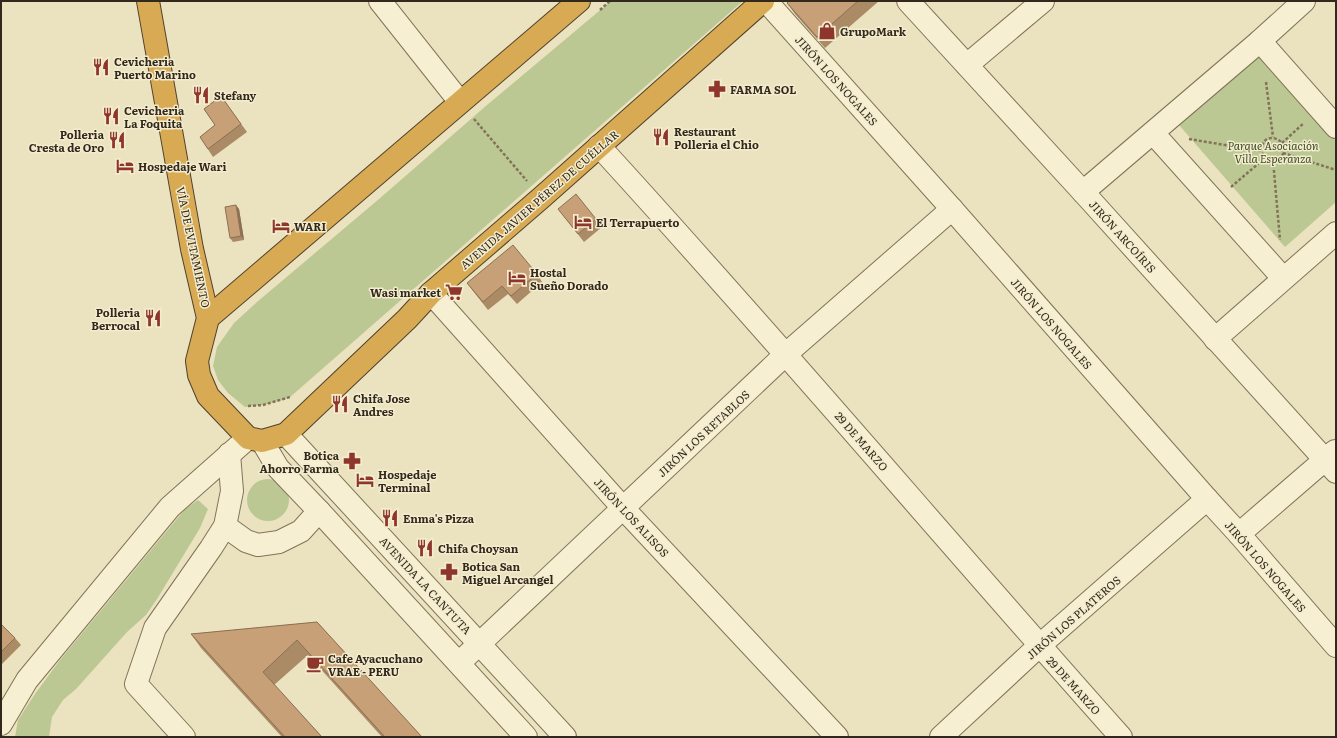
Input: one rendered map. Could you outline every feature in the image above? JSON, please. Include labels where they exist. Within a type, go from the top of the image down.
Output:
[{"type":"highway","name":"VÍA DE EVITAMIENTO","points":[[148,1],[192,249],[208,318],[197,361],[199,375],[208,396],[255,440]]},
{"type":"highway","points":[[208,318],[579,1]]},
{"type":"highway","name":"AVENIDA JAVIER PÉREZ DE CUÉLLAR","points":[[255,440],[286,434],[407,319],[431,293],[541,198],[763,1]]},
{"type":"street","points":[[380,1],[460,102]]},
{"type":"street","name":"JIRÓN LOS NOGALES","points":[[766,1],[952,209],[1336,646]]},
{"type":"street","name":"JIRÓN ARCOÍRIS","points":[[908,1],[1215,339],[1332,461]]},
{"type":"street","points":[[967,65],[1043,1]]},
{"type":"street","points":[[1083,192],[1304,1]]},
{"type":"street","points":[[1260,40],[1336,127]]},
{"type":"street","points":[[1153,133],[1283,278]]},
{"type":"street","name":"29 DE MARZO","points":[[600,146],[786,354],[1039,646],[1121,737]]},
{"type":"street","name":"JIRÓN LOS RETABLOS","points":[[458,663],[786,354],[952,209]]},
{"type":"street","points":[[1215,339],[1336,232]]},
{"type":"street","name":"JIRÓN LOS ALISOS","points":[[431,293],[623,508],[837,737]]},
{"type":"street","name":"AVENIDA LA CANTUTA","points":[[286,434],[566,737]]},
{"type":"street","points":[[1,724],[27,680],[170,508],[229,454],[255,440],[278,468],[526,737]]},
{"type":"street","points":[[184,737],[136,684],[154,628],[225,526],[232,491],[229,454]]},
{"type":"street","points":[[1239,534],[1332,461]]},
{"type":"street","name":"JIRÓN LOS PLATEROS","points":[[941,737],[1039,646],[1207,499]]},
{"type":"street","points":[[225,526],[246,541],[258,545],[279,542],[301,531],[319,511]]},
{"type":"path","points":[[1265,78],[1273,137]]},
{"type":"path","points":[[460,102],[541,198]]},
{"type":"path","points":[[1282,142],[1320,109]]},
{"type":"path","points":[[1153,133],[1261,151]]},
{"type":"path","points":[[1273,137],[1282,142],[1284,148],[1283,153],[1279,158],[1273,160],[1265,158],[1261,151],[1262,144],[1266,139],[1273,137]]},
{"type":"path","points":[[1283,153],[1336,170]]},
{"type":"path","points":[[1215,202],[1265,158]]},
{"type":"path","points":[[1273,160],[1283,278]]},
{"type":"green space","points":[[611,1],[743,1],[289,398],[263,405],[245,407],[228,393],[218,380],[213,366],[217,347],[234,323],[487,105]]},
{"type":"green space","name":"Parque Asociación Villa Esperanza","points":[[1260,54],[1336,141],[1336,202],[1285,247],[1179,125]]},
{"type":"green space","points":[[268,479],[283,485],[289,500],[283,515],[268,521],[253,515],[247,500],[253,485]]},
{"type":"green space","points":[[198,500],[208,509],[200,528],[146,615],[127,632],[76,689],[63,700],[52,717],[49,737],[15,737],[18,720],[60,660],[185,509]]},
{"type":"building","points":[[789,1],[858,1],[817,37],[787,3]]},
{"type":"building","points":[[221,96],[241,124],[208,149],[200,137],[215,125],[204,109]]},
{"type":"building","name":"El Terrapuerto","points":[[576,194],[596,219],[578,234],[558,209]]},
{"type":"building","points":[[236,205],[241,236],[230,238],[225,207]]},
{"type":"building","points":[[513,245],[537,274],[511,296],[502,286],[483,302],[467,283]]},
{"type":"building","points":[[317,622],[422,737],[385,737],[297,640],[263,672],[322,737],[285,737],[191,634]]},
{"type":"building","points":[[1,624],[15,638],[1,652]]},
{"type":"place","name":"GrupoMark","points":[[827,31]]},
{"type":"place","name":"Cevicheria Puerto Marino","points":[[101,67]]},
{"type":"place","name":"FARMA SOL","points":[[717,89]]},
{"type":"place","name":"Stefany","points":[[201,95]]},
{"type":"place","name":"Cevicheria La Foquita","points":[[111,116]]},
{"type":"place","name":"Restaurant Polleria el Chio","points":[[661,137]]},
{"type":"place","name":"Polleria Cresta de Oro","points":[[117,140]]},
{"type":"place","name":"Hospedaje Wari","points":[[125,166]]},
{"type":"place","name":"El Terrapuerto","points":[[583,222]]},
{"type":"place","name":"WARI","points":[[281,226]]},
{"type":"place","name":"Hostal Sueño Dorado","points":[[517,278]]},
{"type":"place","name":"Wasi market","points":[[454,292]]},
{"type":"place","name":"Polleria Berrocal","points":[[153,318]]},
{"type":"place","name":"Chifa Jose Andres","points":[[340,404]]},
{"type":"place","name":"Botica Ahorro Farma","points":[[352,461]]},
{"type":"place","name":"Hospedaje Terminal","points":[[365,480]]},
{"type":"place","name":"Enma's Pizza","points":[[390,518]]},
{"type":"place","name":"Chifa Choysan","points":[[425,548]]},
{"type":"place","name":"Botica San Miguel Arcangel","points":[[449,572]]},
{"type":"place","name":"Cafe Ayacuchano VRAE - PERU","points":[[315,664]]}]
